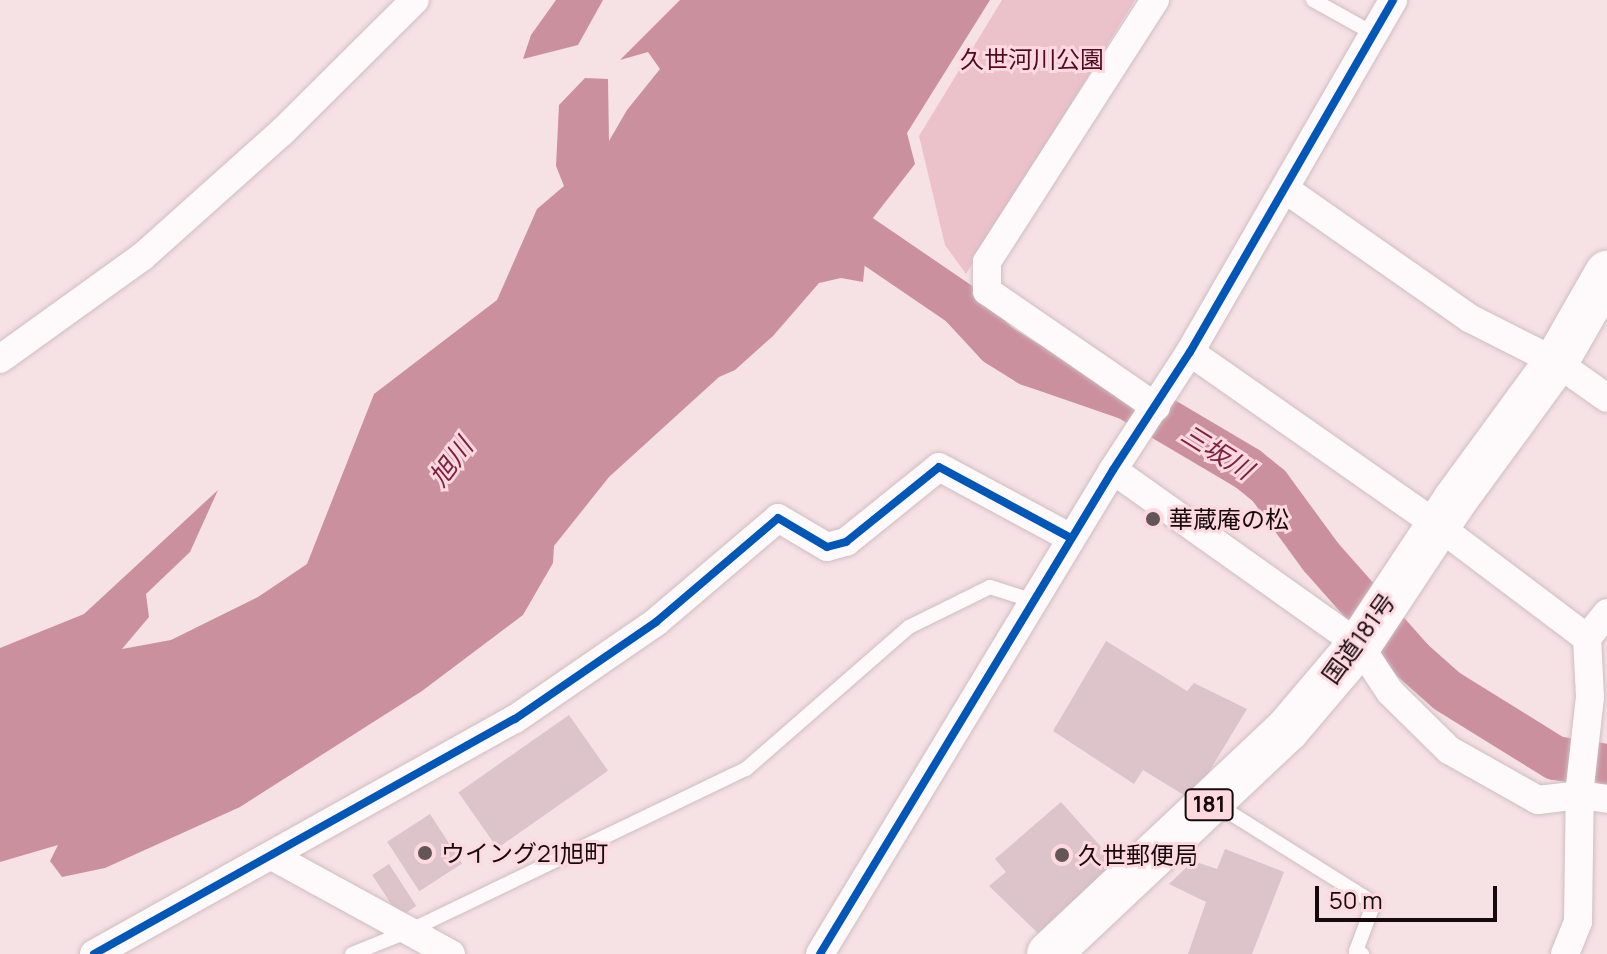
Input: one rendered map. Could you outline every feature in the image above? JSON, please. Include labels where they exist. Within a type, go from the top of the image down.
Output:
[{"type":"highway","name":"国道181号","points":[[1060,949],[1287,730],[1359,645],[1437,525],[1556,362],[1607,273]]},
{"type":"street","points":[[0,359],[142,257],[282,132],[415,0]]},
{"type":"street","points":[[1155,0],[987,262],[987,291],[1156,407]]},
{"type":"street","points":[[820,954],[1071,538],[1190,352],[1393,0]]},
{"type":"street","points":[[1285,189],[1469,318],[1556,362],[1607,398]]},
{"type":"street","points":[[1190,352],[1437,525],[1587,638]]},
{"type":"street","points":[[94,954],[515,719],[656,622],[778,518],[827,547],[846,542],[939,467],[1071,538]]},
{"type":"street","points":[[1113,470],[1359,645],[1390,692],[1449,750],[1538,800],[1589,794]]},
{"type":"street","points":[[1565,954],[1578,922],[1595,737],[1587,638],[1607,613]]},
{"type":"street","points":[[272,856],[451,954]]},
{"type":"lane","points":[[1313,0],[1374,34]]},
{"type":"lane","points":[[352,954],[409,931],[746,769],[909,627],[990,587],[1034,601]]},
{"type":"lane","points":[[1213,802],[1374,903],[1356,951],[1362,954]]},
{"type":"green space","name":"久世河川公園","points":[[1002,0],[1135,0],[966,274],[945,245],[919,136]]},
{"type":"water","points":[[556,0],[603,0],[578,45],[523,59],[531,35]]},
{"type":"water","name":"旭川","points":[[680,0],[990,0],[907,133],[915,164],[869,223],[863,282],[841,278],[819,283],[773,336],[735,370],[719,377],[609,477],[554,546],[553,563],[523,615],[422,691],[240,807],[105,868],[62,877],[50,861],[58,845],[0,862],[0,648],[84,614],[218,490],[190,552],[146,594],[149,617],[122,649],[171,640],[258,597],[307,564],[374,394],[497,300],[537,209],[564,186],[556,166],[559,105],[585,78],[608,79],[609,141],[627,110],[660,69],[648,52],[620,60]]},
{"type":"building","points":[[1106,641],[1187,691],[1194,683],[1247,709],[1192,800],[1143,770],[1134,784],[1053,731]]},
{"type":"building","points":[[569,715],[608,771],[497,848],[458,792]]},
{"type":"building","points":[[1061,802],[1119,867],[1043,938],[989,886],[1006,872],[995,859]]},
{"type":"building","name":"ウイング21旭町","points":[[430,814],[462,863],[419,891],[387,842]]},
{"type":"building","points":[[1225,849],[1284,872],[1252,954],[1188,954],[1206,902],[1169,884],[1193,861],[1217,869]]},
{"type":"building","points":[[389,864],[416,906],[399,917],[372,875]]},
{"type":"waterway","name":"三坂川","points":[[819,208],[961,305],[997,344],[1029,364],[1128,398],[1248,469],[1269,486],[1321,557],[1412,660],[1447,691],[1555,758],[1607,766]]},
{"type":"cycle path","points":[[820,954],[1113,470],[1190,352],[1393,0]]},
{"type":"cycle path","points":[[94,954],[515,719],[656,622],[778,518],[827,547],[846,542],[939,467],[1071,538]]},
{"type":"place","name":"華蔵庵の松","points":[[1153,519]]},
{"type":"place","name":"ウイング21旭町","points":[[425,853]]},
{"type":"place","name":"久世郵便局","points":[[1062,855]]}]
